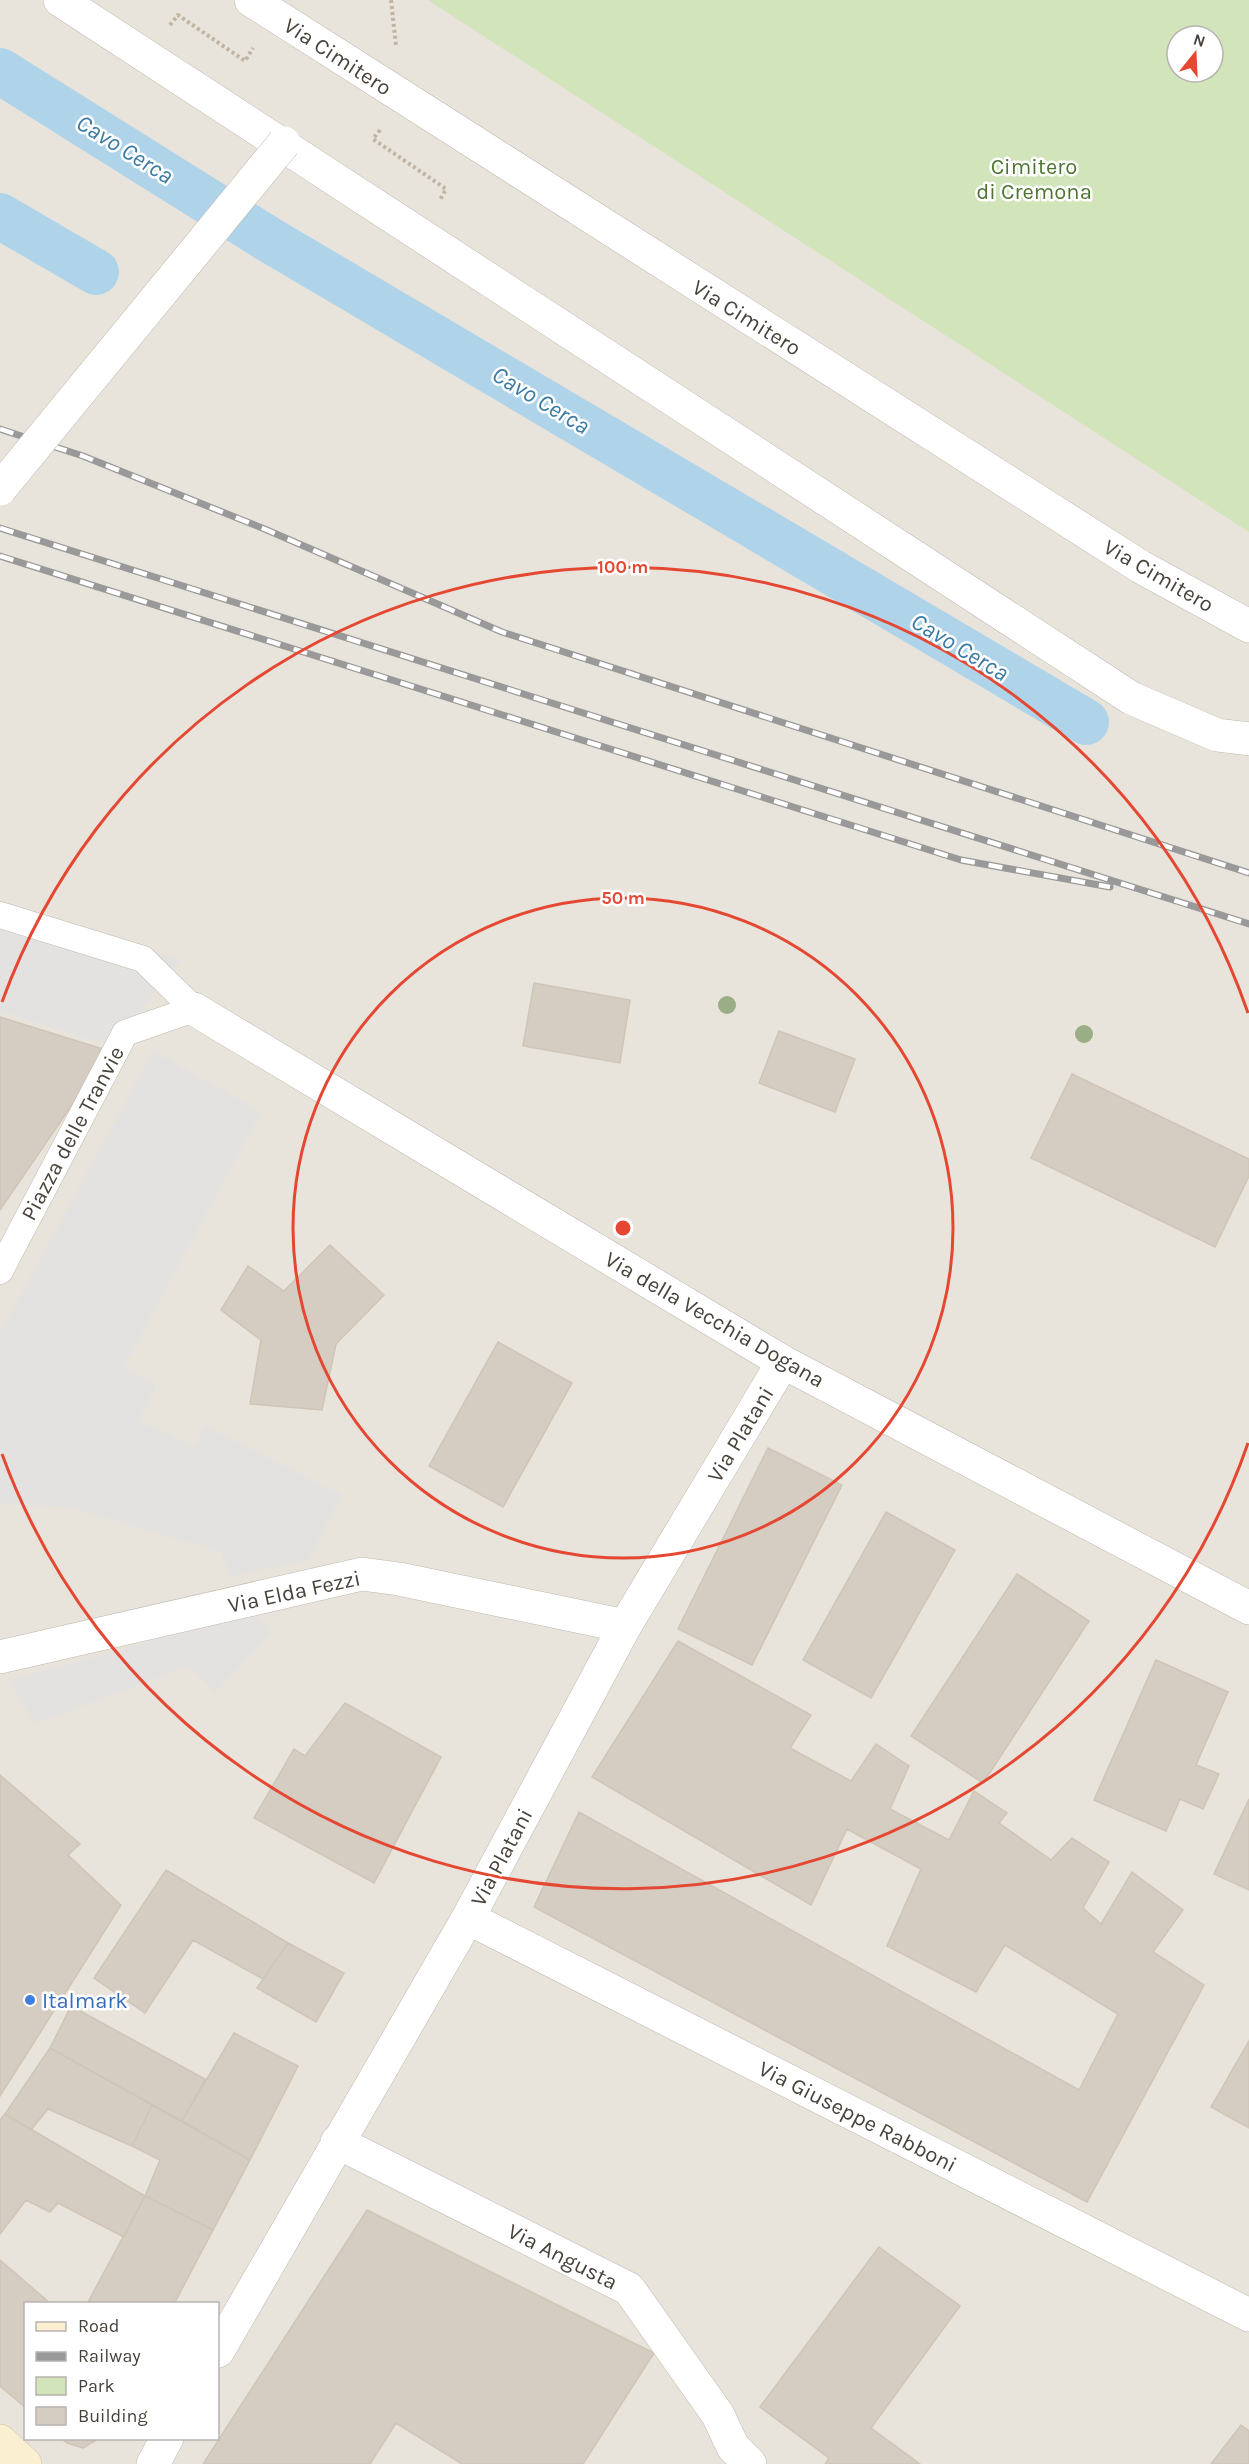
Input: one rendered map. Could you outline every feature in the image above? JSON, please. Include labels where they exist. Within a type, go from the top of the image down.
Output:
[{"type":"main road","points":[[0,2441],[25,2464]]},
{"type":"street","points":[[60,0],[284,143],[1131,698],[1217,735],[1249,739]]},
{"type":"street","name":"Via Cimitero","points":[[251,0],[1141,567],[1249,626]]},
{"type":"street","points":[[0,489],[284,143]]},
{"type":"street","name":"Via della Vecchia Dogana","points":[[194,1009],[783,1362],[1249,1608]]},
{"type":"street","name":"Via Platani","points":[[219,2349],[468,1918],[625,1626],[783,1362]]},
{"type":"street","name":"Via Elda Fezzi","points":[[0,1657],[362,1574],[399,1579],[625,1626]]},
{"type":"street","name":"Via Giuseppe Rabboni","points":[[468,1918],[1249,2315]]},
{"type":"street","name":"Via Angusta","points":[[337,2142],[629,2289],[718,2415],[733,2447],[750,2464]]},
{"type":"street","points":[[153,2464],[166,2440]]},
{"type":"lane","points":[[0,915],[142,959],[194,1009]]},
{"type":"lane","name":"Piazza delle Tranvie","points":[[0,1271],[125,1033],[194,1009]]},
{"type":"path","points":[[179,33],[169,27],[178,15],[245,61]]},
{"type":"path","points":[[373,139],[446,189],[438,201],[429,195]]},
{"type":"shaded area","points":[[0,0],[1249,0],[1249,2464],[0,2464]]},
{"type":"shaded area","points":[[0,900],[180,960],[112,1046],[0,1011]]},
{"type":"shaded area","points":[[153,1051],[261,1112],[123,1368],[156,1384],[139,1421],[194,1447],[205,1426],[341,1495],[309,1560],[230,1577],[221,1552],[68,1507],[0,1503],[0,1333]]},
{"type":"shaded area","points":[[253,1614],[265,1621],[271,1633],[215,1693],[190,1666],[34,1724],[10,1680]]},
{"type":"green space","name":"Cimitero di Cremona","points":[[428,0],[1249,0],[1249,532]]},
{"type":"building","points":[[534,983],[630,1000],[620,1063],[523,1046]]},
{"type":"building","points":[[0,1017],[109,1051],[0,1210]]},
{"type":"building","points":[[779,1031],[855,1059],[835,1112],[759,1083]]},
{"type":"building","points":[[1072,1074],[1249,1159],[1249,1176],[1215,1247],[1031,1158]]},
{"type":"building","points":[[330,1245],[384,1295],[336,1344],[322,1410],[250,1404],[261,1340],[221,1310],[248,1266],[284,1291]]},
{"type":"building","points":[[498,1342],[572,1383],[503,1507],[429,1466]]},
{"type":"building","points":[[768,1448],[842,1485],[752,1665],[678,1629]]},
{"type":"building","points":[[886,1512],[955,1550],[871,1698],[803,1660]]},
{"type":"building","points":[[1017,1574],[1089,1621],[983,1783],[911,1736]]},
{"type":"building","points":[[678,1641],[811,1715],[790,1748],[851,1781],[876,1744],[909,1766],[890,1809],[949,1840],[974,1791],[1007,1813],[999,1823],[1051,1860],[1072,1838],[1109,1862],[1083,1908],[1101,1924],[1132,1872],[1183,1910],[1153,1952],[1204,1985],[1087,2202],[534,1907],[579,1812],[1079,2090],[1118,2014],[1005,1945],[976,1992],[887,1946],[921,1869],[847,1829],[811,1905],[592,1777]]},
{"type":"building","points":[[1156,1660],[1228,1692],[1196,1765],[1219,1774],[1203,1809],[1180,1799],[1166,1831],[1094,1800]]},
{"type":"building","points":[[345,1703],[441,1757],[374,1883],[254,1818],[294,1749],[305,1756]]},
{"type":"building","name":"Italmark","points":[[0,1775],[80,1844],[68,1855],[121,1905],[0,2096]]},
{"type":"building","points":[[1249,1799],[1249,1890],[1214,1874]]},
{"type":"building","points":[[166,1870],[288,1943],[263,1979],[193,1940],[145,2013],[94,1978]]},
{"type":"building","points":[[288,1943],[344,1973],[316,2022],[257,1988]]},
{"type":"building","points":[[71,2006],[205,2079],[182,2121],[50,2048]]},
{"type":"building","points":[[234,2033],[298,2066],[250,2160],[182,2121]]},
{"type":"building","points":[[1249,2041],[1249,2128],[1211,2107]]},
{"type":"building","points":[[50,2048],[152,2105],[132,2146],[48,2109],[31,2130],[5,2114]]},
{"type":"building","points":[[152,2105],[250,2160],[213,2230],[145,2196],[160,2160],[132,2146]]},
{"type":"building","points":[[5,2114],[145,2196],[124,2237],[58,2203],[50,2212],[26,2200],[0,2234],[0,2120]]},
{"type":"building","points":[[145,2196],[213,2230],[175,2302],[88,2302]]},
{"type":"building","points":[[367,2210],[654,2353],[583,2464],[462,2464],[396,2423],[370,2464],[203,2464]]},
{"type":"building","points":[[879,2247],[960,2306],[871,2428],[920,2464],[825,2464],[829,2458],[760,2407]]},
{"type":"building","points":[[0,2260],[49,2302],[24,2302],[24,2406],[0,2386]]},
{"type":"building","points":[[1241,2425],[1249,2431],[1249,2464],[1211,2464]]},
{"type":"building","points":[[63,2440],[97,2440],[83,2448]]},
{"type":"waterway","name":"Cavo Cerca","points":[[0,71],[268,239],[1086,722]]},
{"type":"waterway","points":[[0,216],[96,272]]},
{"type":"railway","points":[[0,429],[83,456],[267,530],[502,632],[1249,873]]},
{"type":"railway","points":[[0,528],[1249,924]]},
{"type":"railway","points":[[0,556],[961,860],[1110,887]]},
{"type":"place","name":"Italmark","points":[[30,2000]]}]
